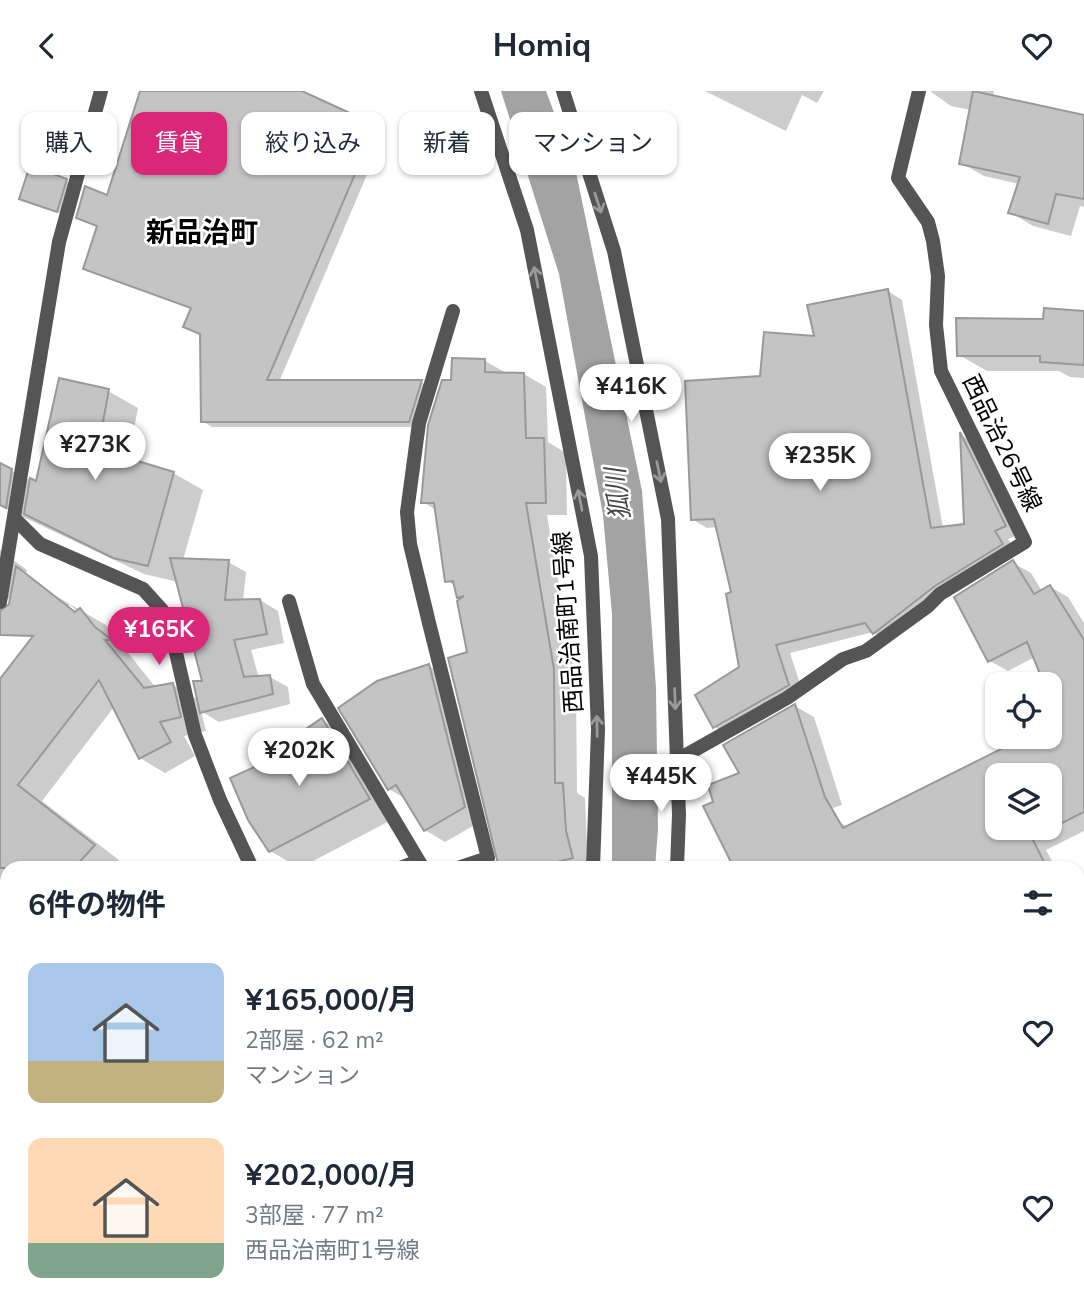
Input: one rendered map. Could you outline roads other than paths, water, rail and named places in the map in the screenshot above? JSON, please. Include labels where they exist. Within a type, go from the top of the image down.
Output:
[{"type":"street","points":[[0,602],[59,242],[101,91]]},
{"type":"street","name":"西品治南町1号線","points":[[481,91],[527,230],[590,556],[598,730],[593,861]]},
{"type":"street","points":[[563,91],[614,251],[668,519],[677,760],[677,861]]},
{"type":"street","name":"西品治26号線","points":[[677,760],[788,698],[843,659],[866,651],[928,606],[940,594],[1025,542],[941,372],[936,325],[938,275],[929,222],[898,178],[919,91]]},
{"type":"street","points":[[453,311],[419,423],[407,512],[410,544],[422,596],[488,858],[479,861]]},
{"type":"street","points":[[13,518],[40,544],[143,589],[162,610],[171,631],[195,735],[220,800],[249,861]]},
{"type":"street","points":[[289,601],[313,684],[419,861]]},
{"type":"water","points":[[501,91],[546,91],[554,112],[509,112],[509,116]]},
{"type":"water","name":"狐川","points":[[528,175],[577,175],[642,491],[656,688],[658,829],[656,861],[612,861],[612,614],[603,515],[559,274]]},
{"type":"district","name":"新品治町","points":[[202,233]]}]
